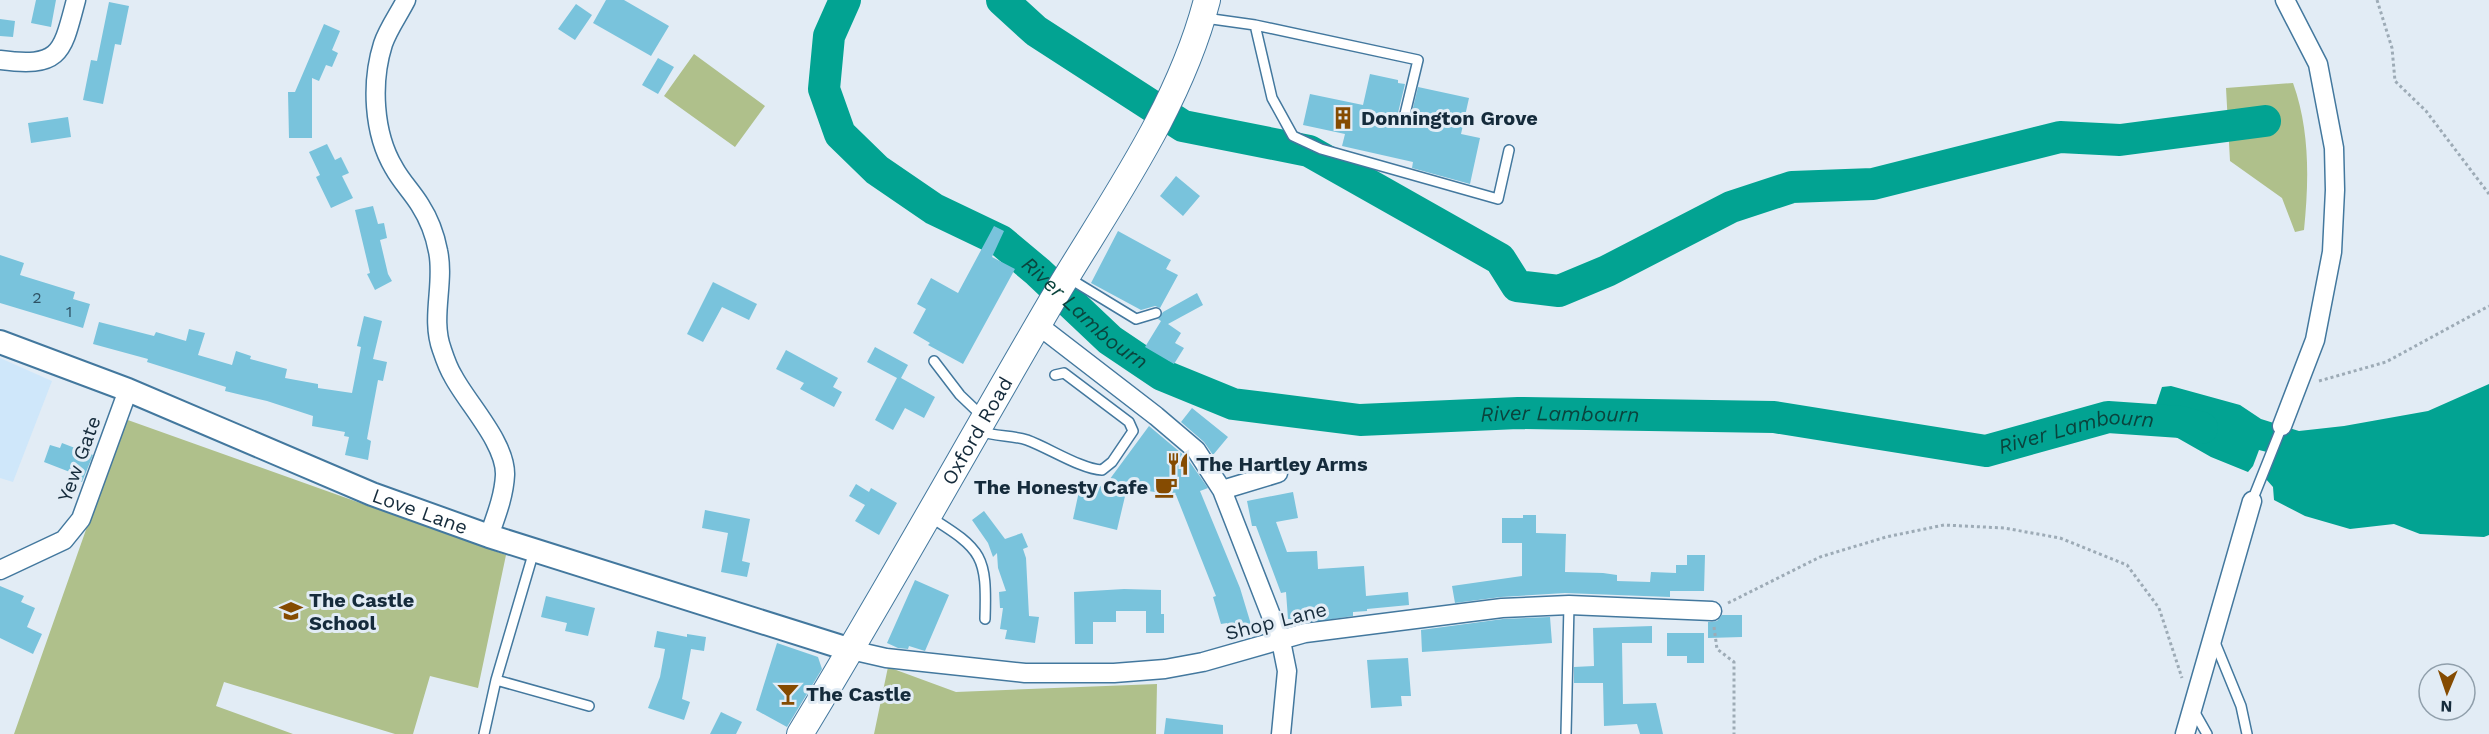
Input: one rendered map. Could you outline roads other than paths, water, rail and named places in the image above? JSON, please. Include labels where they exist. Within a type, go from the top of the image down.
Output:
[{"type":"main road","name":"Oxford Road","points":[[800,734],[1054,298],[1122,187],[1183,70],[1205,9]]},
{"type":"street","points":[[0,60],[37,62],[53,56],[65,40],[76,0]]},
{"type":"street","points":[[406,0],[384,42],[376,73],[378,118],[385,148],[393,167],[420,204],[433,231],[439,254],[437,316],[441,347],[453,376],[476,409],[498,448],[505,472],[503,494],[489,536]]},
{"type":"street","points":[[2282,426],[2315,339],[2332,252],[2335,190],[2334,148],[2318,64],[2285,0]]},
{"type":"street","points":[[1054,298],[1156,416],[1196,450],[1221,490],[1281,641],[1287,671],[1281,734]]},
{"type":"street","name":"Love Lane","points":[[0,342],[128,390],[372,494],[489,536],[851,650]]},
{"type":"street","name":"Yew Gate","points":[[0,570],[64,540],[81,519],[128,390]]},
{"type":"street","points":[[1221,490],[1278,473]]},
{"type":"street","points":[[2185,734],[2252,501]]},
{"type":"street","name":"Shop Lane","points":[[851,650],[886,658],[1025,673],[1114,673],[1165,669],[1305,633],[1478,611],[1569,605],[1712,611]]},
{"type":"lane","points":[[1205,9],[1255,25],[1418,60],[1404,118]]},
{"type":"lane","points":[[1255,25],[1272,98],[1293,136],[1321,149],[1498,199],[1509,150]]},
{"type":"lane","points":[[1054,298],[1136,319],[1156,313]]},
{"type":"lane","points":[[934,361],[980,424],[992,436],[1024,439],[1090,469],[1102,470],[1112,462],[1132,431],[1129,422],[1064,373],[1055,375]]},
{"type":"lane","points":[[2252,501],[2282,426]]},
{"type":"lane","points":[[928,515],[963,538],[977,554],[986,585],[986,619]]},
{"type":"lane","points":[[484,734],[496,680],[535,550]]},
{"type":"lane","points":[[1566,734],[1569,605]]},
{"type":"lane","points":[[2213,637],[2241,706],[2247,734]]},
{"type":"lane","points":[[496,680],[589,706]]},
{"type":"lane","points":[[2193,709],[2207,734]]},
{"type":"waterway","name":"River Lambourn","points":[[845,0],[829,36],[824,89],[840,134],[877,170],[934,209],[1001,241],[1038,272],[1110,340],[1162,375],[1233,404],[1360,420],[1518,413],[1774,417],[1986,451],[2108,417],[2181,422],[2202,428]]},
{"type":"waterway","points":[[1002,0],[1036,31],[1183,126],[1309,151],[1500,259],[1517,286],[1559,291],[1607,271],[1731,207],[1792,187],[1873,184],[2060,137],[2120,140],[2265,121]]},
{"type":"place","name":"Donnington Grove","points":[[1343,118]]},
{"type":"place","name":"The Hartley Arms","points":[[1178,464]]},
{"type":"place","name":"The Honesty Cafe","points":[[1166,487]]},
{"type":"place","name":"The Castle School","points":[[291,611]]},
{"type":"place","name":"The Castle","points":[[788,694]]}]
